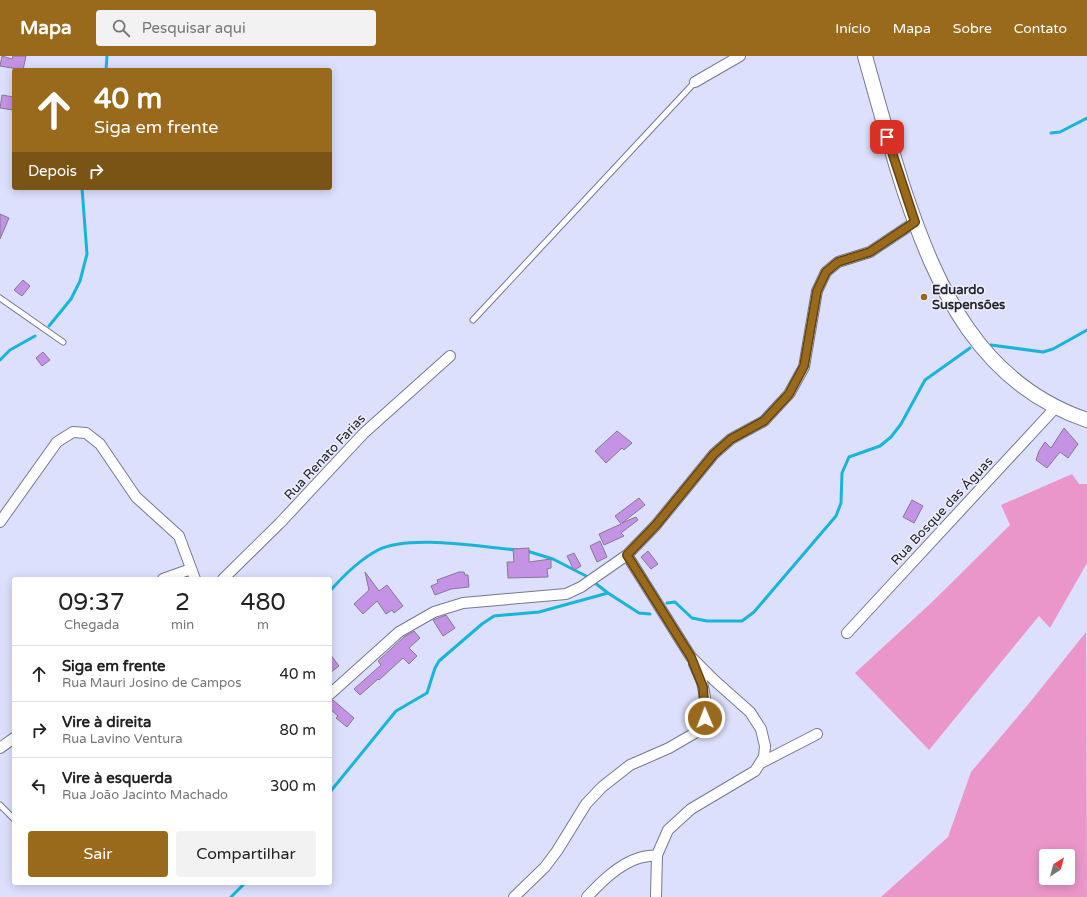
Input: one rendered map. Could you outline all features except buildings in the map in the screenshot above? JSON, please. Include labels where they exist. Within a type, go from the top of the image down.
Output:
[{"type":"main road","points":[[865,56],[887,137],[915,222],[946,295],[973,336],[998,365],[1020,384],[1043,400],[1087,420]]},
{"type":"street","points":[[695,82],[740,56]]},
{"type":"street","points":[[332,692],[399,632],[430,613],[463,603],[566,594],[581,587],[627,555],[656,525],[714,454],[731,439],[764,421],[789,394],[804,366],[817,291],[826,272],[838,262],[870,252],[915,222]]},
{"type":"street","name":"Rua Renato Farias","points":[[225,577],[280,523],[364,433],[450,356]]},
{"type":"street","name":"Rua Bosque das Águas","points":[[847,633],[1057,406]]},
{"type":"street","points":[[0,522],[57,442],[70,433],[82,432],[92,436],[100,444],[121,478],[141,503],[180,536],[190,569],[194,577]]},
{"type":"street","points":[[514,897],[545,867],[557,851],[586,804],[602,787],[630,765],[665,750],[700,730],[705,718],[702,682],[691,657],[627,555]]},
{"type":"street","points":[[168,577],[190,569]]},
{"type":"street","points":[[691,657],[714,680],[742,704],[759,724],[765,746],[761,763]]},
{"type":"street","points":[[656,897],[657,855],[668,830],[675,821],[691,809],[750,775],[761,763],[818,734]]},
{"type":"street","points":[[0,748],[12,739]]},
{"type":"street","points":[[587,897],[596,887],[626,864],[639,858],[657,855]]},
{"type":"lane","points":[[473,320],[695,82]]},
{"type":"lane","points":[[0,298],[63,342]]},
{"type":"lane","points":[[0,805],[12,817]]},
{"type":"shaded area","points":[[1072,474],[1079,484],[1087,484],[1087,563],[1050,628],[1039,616],[929,750],[855,673],[931,603],[1010,525],[1001,505]]},
{"type":"shaded area","points":[[1086,632],[1087,897],[881,897],[948,837],[971,772],[1031,701]]},
{"type":"waterway","points":[[106,68],[107,56]]},
{"type":"waterway","points":[[1051,133],[1060,132],[1087,118]]},
{"type":"waterway","points":[[49,326],[71,299],[80,281],[87,254],[82,190]]},
{"type":"waterway","points":[[991,345],[1043,352],[1053,349],[1087,330]]},
{"type":"waterway","points":[[0,360],[10,350],[35,336]]},
{"type":"waterway","points":[[667,603],[675,602],[692,618],[707,621],[742,621],[754,612],[836,516],[841,503],[842,473],[849,457],[880,446],[891,437],[901,424],[925,380],[970,348]]},
{"type":"waterway","points":[[332,589],[364,558],[378,550],[392,545],[427,542],[466,544],[517,550]]},
{"type":"waterway","points":[[527,551],[553,559],[588,577]]},
{"type":"waterway","points":[[595,583],[608,593]]},
{"type":"waterway","points":[[332,790],[396,711],[427,693],[435,668],[439,661],[482,624],[494,616],[539,612],[608,593],[639,613],[650,614]]},
{"type":"waterway","points":[[231,897],[243,885]]},
{"type":"place","name":"Eduardo Suspensões","points":[[924,297]]},
{"type":"route","points":[[705,718],[705,697],[702,682],[691,657],[627,555],[656,525],[708,460],[731,439],[764,421],[783,402],[795,386],[806,359],[817,291],[822,276],[832,265],[870,252],[915,222],[887,137]]}]
